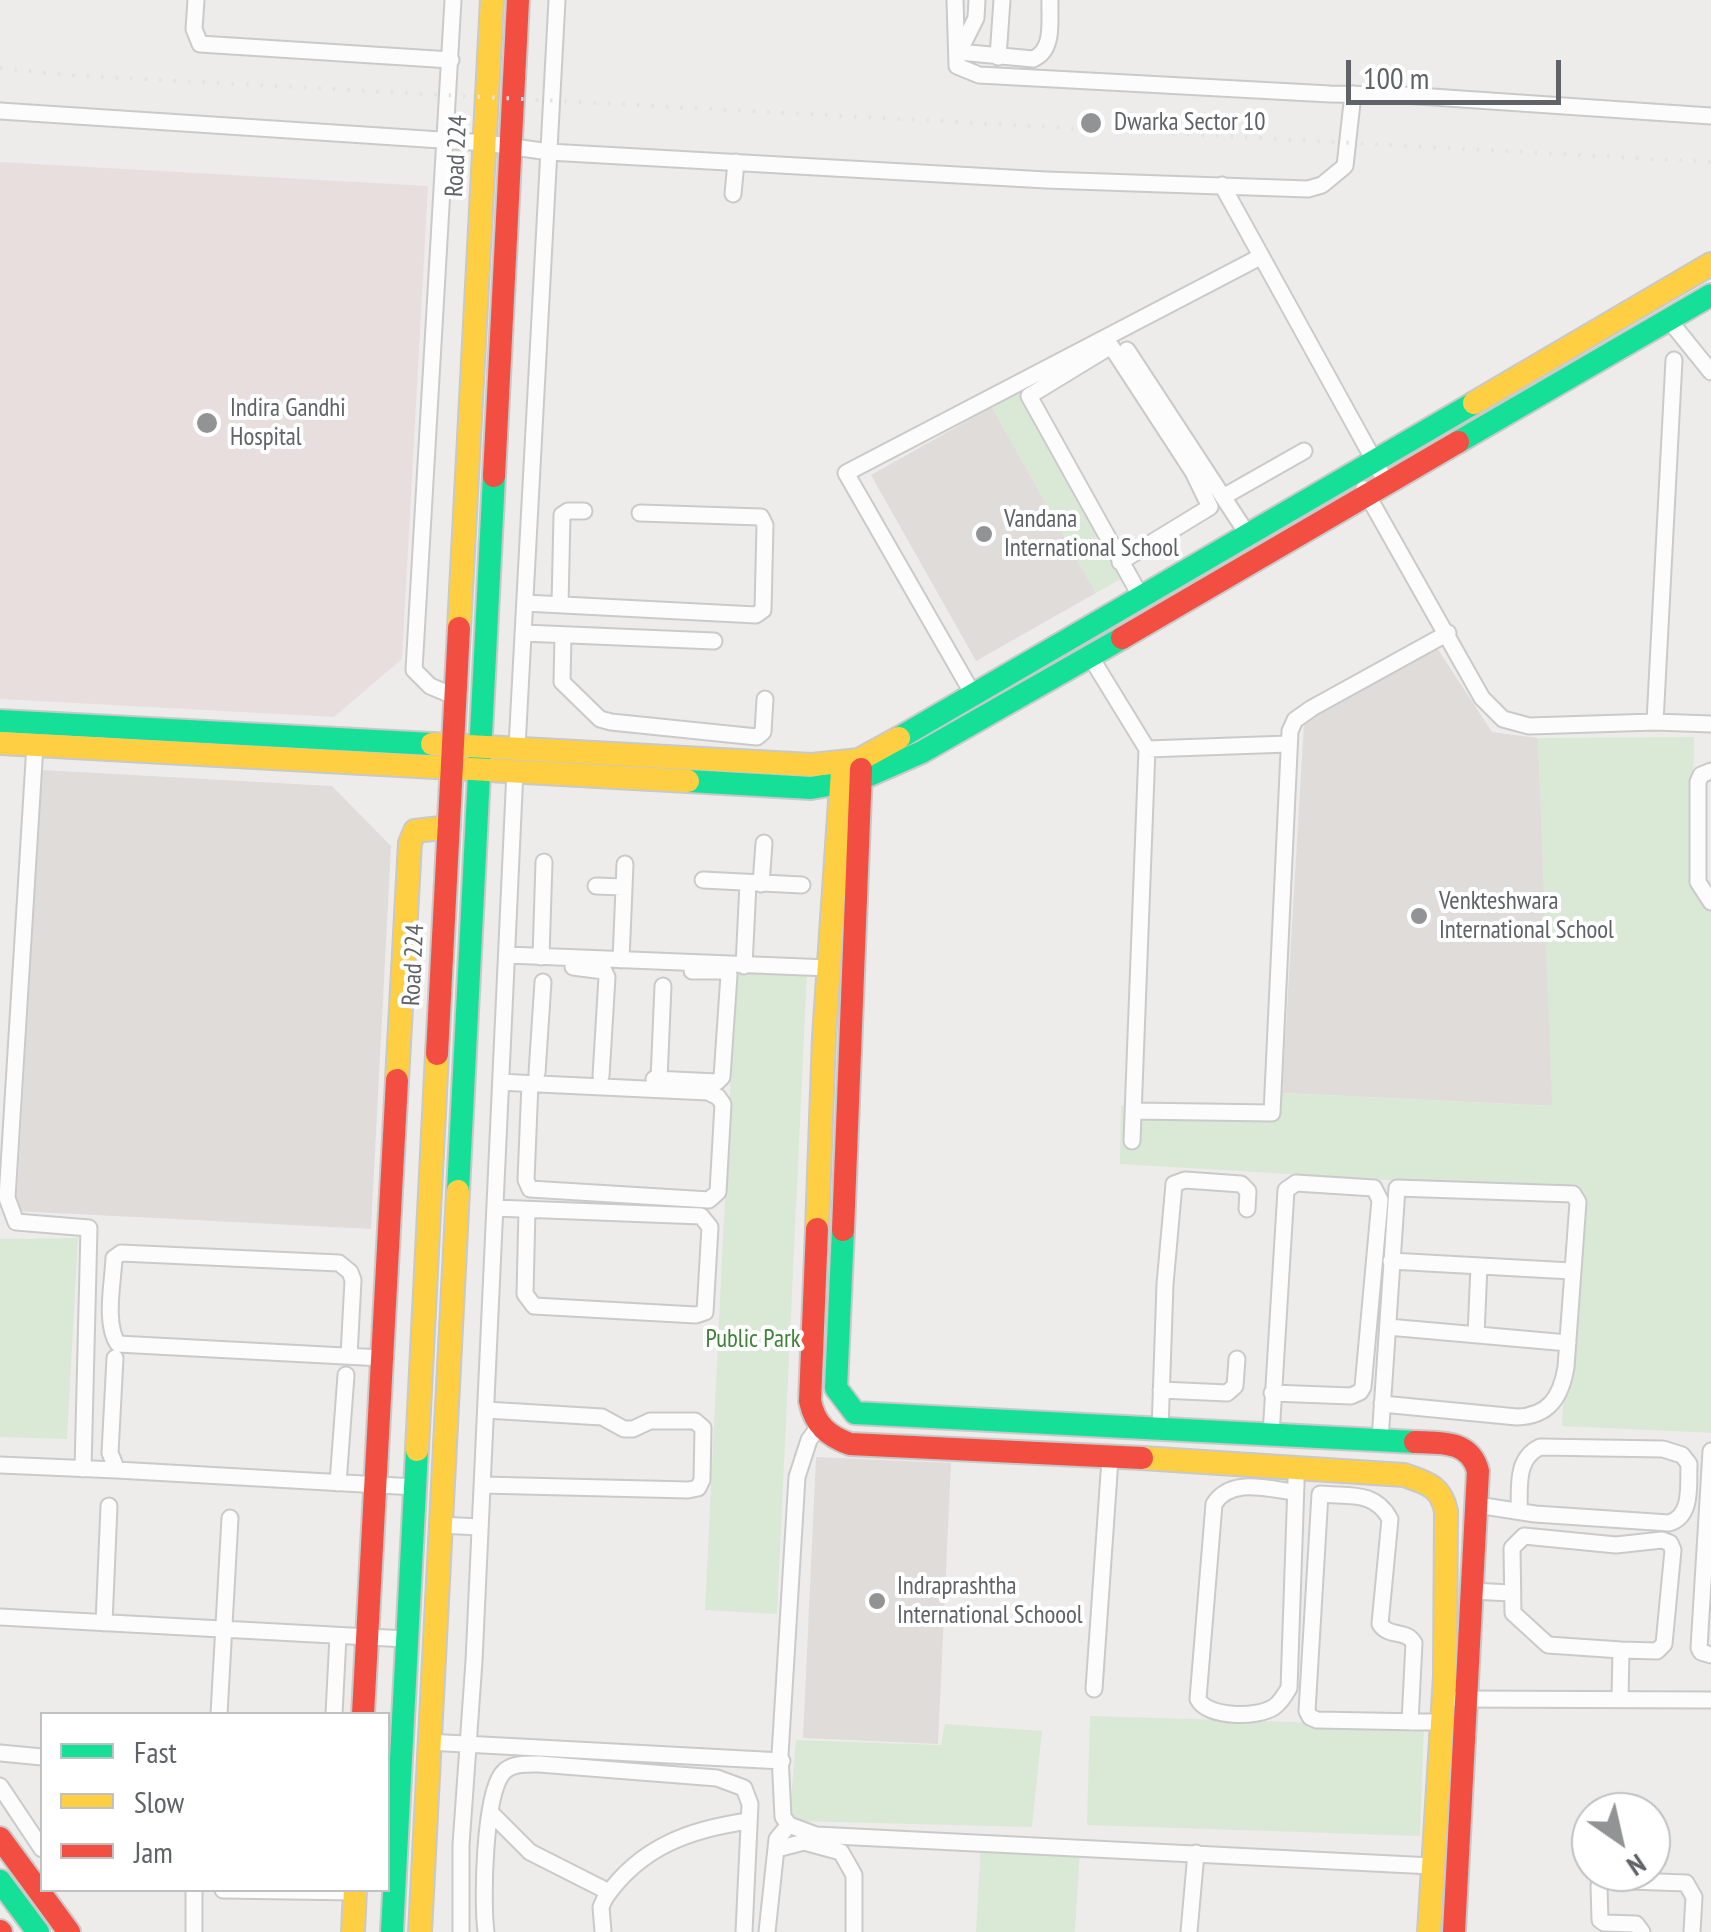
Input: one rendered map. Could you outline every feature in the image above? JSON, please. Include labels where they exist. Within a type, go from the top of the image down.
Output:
[{"type":"street","points":[[196,0],[194,29],[200,44],[451,60]]},
{"type":"street","points":[[453,0],[414,670],[430,686],[456,697]]},
{"type":"street","name":"Road 224","points":[[392,1932],[492,0]]},
{"type":"street","points":[[420,1932],[518,0]]},
{"type":"street","points":[[462,1932],[516,759],[557,0]]},
{"type":"street","points":[[955,0],[957,66],[978,75],[1402,95],[1711,116]]},
{"type":"street","points":[[959,52],[976,18],[977,0]]},
{"type":"street","points":[[998,57],[1002,0]]},
{"type":"street","points":[[959,52],[1034,59],[1042,55],[1047,48],[1050,0]]},
{"type":"street","points":[[0,111],[486,144],[550,152],[1046,180],[1308,189],[1337,174],[1348,155],[1354,94]]},
{"type":"street","points":[[733,194],[736,162]]},
{"type":"street","points":[[1222,185],[1482,698],[1503,719],[1516,724],[1711,724]]},
{"type":"street","points":[[974,696],[846,474],[1260,257]]},
{"type":"street","points":[[0,721],[481,757],[812,765],[852,773],[984,718],[1090,656],[1711,264]]},
{"type":"street","points":[[852,773],[974,696],[1248,535],[1370,477],[1711,295]]},
{"type":"street","points":[[1669,320],[1711,372]]},
{"type":"street","points":[[1120,562],[1210,507],[1193,472],[1111,346],[1028,396],[1120,562],[1141,598]]},
{"type":"street","points":[[1127,350],[1248,535]]},
{"type":"street","points":[[1655,722],[1674,360]]},
{"type":"street","points":[[1223,497],[1304,451]]},
{"type":"street","points":[[560,605],[562,515],[584,511]]},
{"type":"street","points":[[525,603],[756,615],[764,610],[765,524],[761,516],[640,513]]},
{"type":"street","points":[[1135,1111],[1269,1114],[1274,1108],[1288,744],[1295,720],[1448,633]]},
{"type":"street","points":[[523,634],[707,641],[700,660]]},
{"type":"street","points":[[562,635],[562,682],[600,719],[757,737],[763,732],[765,699]]},
{"type":"street","points":[[1090,656],[1147,749],[1132,1141]]},
{"type":"street","points":[[0,743],[453,755]]},
{"type":"street","points":[[1147,749],[1288,744]]},
{"type":"street","points":[[35,745],[6,1198],[16,1222],[89,1228],[84,1469]]},
{"type":"street","points":[[1711,771],[1701,775],[1698,782],[1698,882],[1711,902]]},
{"type":"street","points":[[852,773],[829,968],[810,1375],[810,1401],[820,1425],[832,1438],[850,1444],[1296,1467],[1426,1480],[1443,1497],[1446,1511],[1454,1932]]},
{"type":"street","points":[[852,773],[836,1388],[856,1413],[1453,1444],[1469,1451],[1478,1463],[1472,1591],[1451,1707],[1432,1866],[1429,1932]]},
{"type":"street","points":[[363,1712],[410,843],[415,831],[449,827]]},
{"type":"street","points":[[744,966],[754,883],[764,843]]},
{"type":"street","points":[[541,957],[544,862]]},
{"type":"street","points":[[621,960],[625,864]]},
{"type":"street","points":[[703,880],[802,885]]},
{"type":"street","points":[[596,886],[623,887]]},
{"type":"street","points":[[507,955],[829,968]]},
{"type":"street","points":[[559,966],[604,971],[608,977],[601,1076]]},
{"type":"street","points":[[533,1078],[601,1076],[718,1082],[722,1077],[729,975],[723,971],[692,971]]},
{"type":"street","points":[[501,1077],[533,1078],[714,1094],[723,1104],[718,1192],[709,1200],[530,1190],[526,1180],[533,1078],[543,982]]},
{"type":"street","points":[[659,1079],[663,986]]},
{"type":"street","points":[[0,1001],[19,1002]]},
{"type":"street","points":[[1160,1430],[1174,1184],[1185,1180],[1242,1184],[1248,1191],[1246,1210]]},
{"type":"street","points":[[1271,1434],[1272,1393],[1286,1190],[1296,1182],[1374,1188],[1380,1200],[1360,1392],[1350,1396],[1272,1393]]},
{"type":"street","points":[[1380,1440],[1382,1404],[1388,1326],[1394,1198],[1400,1187],[1569,1192],[1578,1202],[1568,1343],[1564,1381],[1558,1395],[1539,1415],[1517,1417],[1382,1404]]},
{"type":"street","points":[[495,1208],[702,1216],[710,1227],[705,1312],[696,1315],[534,1306],[525,1294],[528,1210]]},
{"type":"street","points":[[116,1470],[110,1453],[116,1254],[333,1261],[344,1266],[352,1280],[349,1356]]},
{"type":"street","points":[[1391,1261],[1571,1271]]},
{"type":"street","points":[[1476,1335],[1479,1266]]},
{"type":"street","points":[[1388,1326],[1568,1343]]},
{"type":"street","points":[[85,1343],[115,1350],[382,1358]]},
{"type":"street","points":[[1160,1390],[1228,1392],[1235,1386],[1237,1360]]},
{"type":"street","points":[[338,1483],[346,1375]]},
{"type":"street","points":[[482,1485],[688,1490],[698,1488],[702,1480],[703,1428],[695,1422],[650,1421],[633,1429],[602,1417],[486,1410]]},
{"type":"street","points":[[820,1425],[808,1440],[797,1477],[782,1761],[782,1818],[789,1825],[816,1835],[1432,1866]]},
{"type":"street","points":[[1477,1505],[1520,1511],[1668,1523],[1687,1509],[1690,1464],[1682,1455],[1663,1450],[1540,1447],[1530,1452],[1520,1471],[1520,1511]]},
{"type":"street","points":[[1711,1450],[1699,1648],[1711,1655]]},
{"type":"street","points":[[1094,1688],[1110,1458]]},
{"type":"street","points":[[0,1465],[415,1487]]},
{"type":"street","points":[[1296,1467],[1296,1492],[1290,1688],[1279,1704],[1266,1712],[1215,1714],[1202,1708],[1198,1699],[1214,1504],[1221,1492],[1236,1486],[1296,1492]]},
{"type":"street","points":[[1320,1469],[1307,1711],[1317,1720],[1410,1722],[1451,1707],[1620,1698],[1711,1700]]},
{"type":"street","points":[[1320,1494],[1372,1498],[1382,1505],[1390,1519],[1380,1624],[1388,1632],[1408,1635],[1414,1643],[1410,1722]]},
{"type":"street","points":[[104,1623],[109,1506]]},
{"type":"street","points":[[220,1712],[230,1518]]},
{"type":"street","points":[[439,1526],[480,1526]]},
{"type":"street","points":[[1524,1536],[1616,1545],[1662,1540],[1670,1543],[1673,1550],[1664,1644],[1657,1651],[1621,1650],[1548,1645],[1514,1612],[1512,1548],[1524,1536]]},
{"type":"street","points":[[1472,1591],[1512,1593]]},
{"type":"street","points":[[0,1617],[406,1639]]},
{"type":"street","points":[[334,1712],[338,1636]]},
{"type":"street","points":[[1620,1698],[1621,1650]]},
{"type":"street","points":[[427,1742],[782,1761]]},
{"type":"street","points":[[0,1753],[40,1757]]},
{"type":"street","points":[[486,1932],[483,1910],[497,1784],[504,1770],[526,1764],[717,1778],[744,1788],[750,1804],[744,1932]]},
{"type":"street","points":[[466,1781],[497,1784]]},
{"type":"street","points":[[0,1786],[40,1846]]},
{"type":"street","points":[[491,1812],[530,1852],[609,1892]]},
{"type":"street","points":[[0,1830],[19,1817]]},
{"type":"street","points":[[603,1932],[601,1907],[609,1892],[654,1851],[692,1831],[749,1820]]},
{"type":"street","points":[[767,1932],[777,1839],[789,1825]]},
{"type":"street","points":[[0,1838],[69,1932]]},
{"type":"street","points":[[777,1849],[804,1842],[841,1852],[854,1875],[854,1932]]},
{"type":"street","points":[[1189,1932],[1196,1853]]},
{"type":"street","points":[[1642,1932],[1636,1924],[1604,1924],[1600,1920],[1602,1880],[1686,1882],[1694,1897],[1692,1932]]},
{"type":"street","points":[[0,1881],[38,1932]]},
{"type":"street","points":[[194,1892],[194,1932]]},
{"type":"street","points":[[353,1932],[355,1892]]},
{"type":"shaded area","name":"Indira Gandhi Hospital","points":[[0,162],[428,186],[402,659],[334,717],[0,699]]},
{"type":"shaded area","name":"Vandana International School","points":[[992,407],[1096,593],[976,661],[871,475]]},
{"type":"shaded area","name":"Venkteshwara International School","points":[[1437,648],[1492,732],[1538,738],[1553,1106],[1282,1093],[1304,723]]},
{"type":"shaded area","points":[[42,770],[332,786],[391,846],[371,1229],[16,1211]]},
{"type":"shaded area","name":"Indraprashtha International Schoool","points":[[816,1457],[951,1463],[938,1744],[803,1738]]},
{"type":"green space","points":[[1025,388],[1130,574],[1096,593],[992,407]]},
{"type":"green space","points":[[1694,737],[1692,880],[1711,910],[1711,1433],[1562,1426],[1575,1191],[1120,1164],[1121,1106],[1279,1111],[1282,1093],[1552,1106],[1538,738]]},
{"type":"green space","name":"Public Park","points":[[736,970],[807,972],[777,1614],[705,1610]]},
{"type":"green space","points":[[78,1238],[67,1439],[0,1437],[0,1239]]},
{"type":"green space","points":[[1090,1716],[1424,1726],[1420,1836],[1087,1825]]},
{"type":"green space","points":[[945,1724],[1042,1731],[1032,1827],[796,1821],[790,1813],[796,1740],[941,1745]]},
{"type":"green space","points":[[981,1843],[1080,1849],[1075,1932],[976,1932]]},
{"type":"railway","points":[[0,68],[68,75],[1711,162]]},
{"type":"traffic: fast","points":[[1458,442],[1711,295]]},
{"type":"traffic: fast","points":[[899,738],[1474,403]]},
{"type":"traffic: fast","points":[[458,1191],[494,476]]},
{"type":"traffic: fast","points":[[688,781],[811,788],[858,780],[922,752],[1122,638]]},
{"type":"traffic: fast","points":[[0,721],[432,744]]},
{"type":"traffic: fast","points":[[843,1230],[836,1388],[855,1413],[1415,1442]]},
{"type":"traffic: fast","points":[[392,1932],[417,1450]]},
{"type":"traffic: fast","points":[[0,1881],[38,1932]]},
{"type":"traffic: slow","points":[[459,628],[492,0]]},
{"type":"traffic: slow","points":[[1474,403],[1711,264]]},
{"type":"traffic: slow","points":[[432,744],[812,765],[859,760],[899,738]]},
{"type":"traffic: slow","points":[[0,743],[688,781]]},
{"type":"traffic: slow","points":[[817,1229],[824,1037],[842,772]]},
{"type":"traffic: slow","points":[[397,1080],[410,843],[415,831],[449,827]]},
{"type":"traffic: slow","points":[[417,1450],[437,1054]]},
{"type":"traffic: slow","points":[[420,1932],[458,1191]]},
{"type":"traffic: slow","points":[[1142,1458],[1404,1475],[1426,1483],[1441,1496],[1446,1511],[1445,1676],[1429,1932]]},
{"type":"traffic: slow","points":[[353,1932],[355,1892]]},
{"type":"traffic: jam","points":[[494,476],[518,0]]},
{"type":"traffic: jam","points":[[1122,638],[1458,442]]},
{"type":"traffic: jam","points":[[437,1054],[459,628]]},
{"type":"traffic: jam","points":[[843,1230],[861,769]]},
{"type":"traffic: jam","points":[[363,1712],[397,1080]]},
{"type":"traffic: jam","points":[[817,1229],[810,1401],[815,1417],[829,1433],[850,1444],[1142,1458]]},
{"type":"traffic: jam","points":[[1415,1442],[1461,1448],[1478,1471],[1454,1932]]},
{"type":"traffic: jam","points":[[0,1838],[69,1932]]},
{"type":"place","name":"Dwarka Sector 10","points":[[1091,123]]},
{"type":"place","name":"Indira Gandhi Hospital","points":[[207,423]]},
{"type":"place","name":"Vandana International School","points":[[984,534]]},
{"type":"place","name":"Venkteshwara International School","points":[[1419,916]]},
{"type":"place","name":"Indraprashtha International Schoool","points":[[877,1601]]}]
